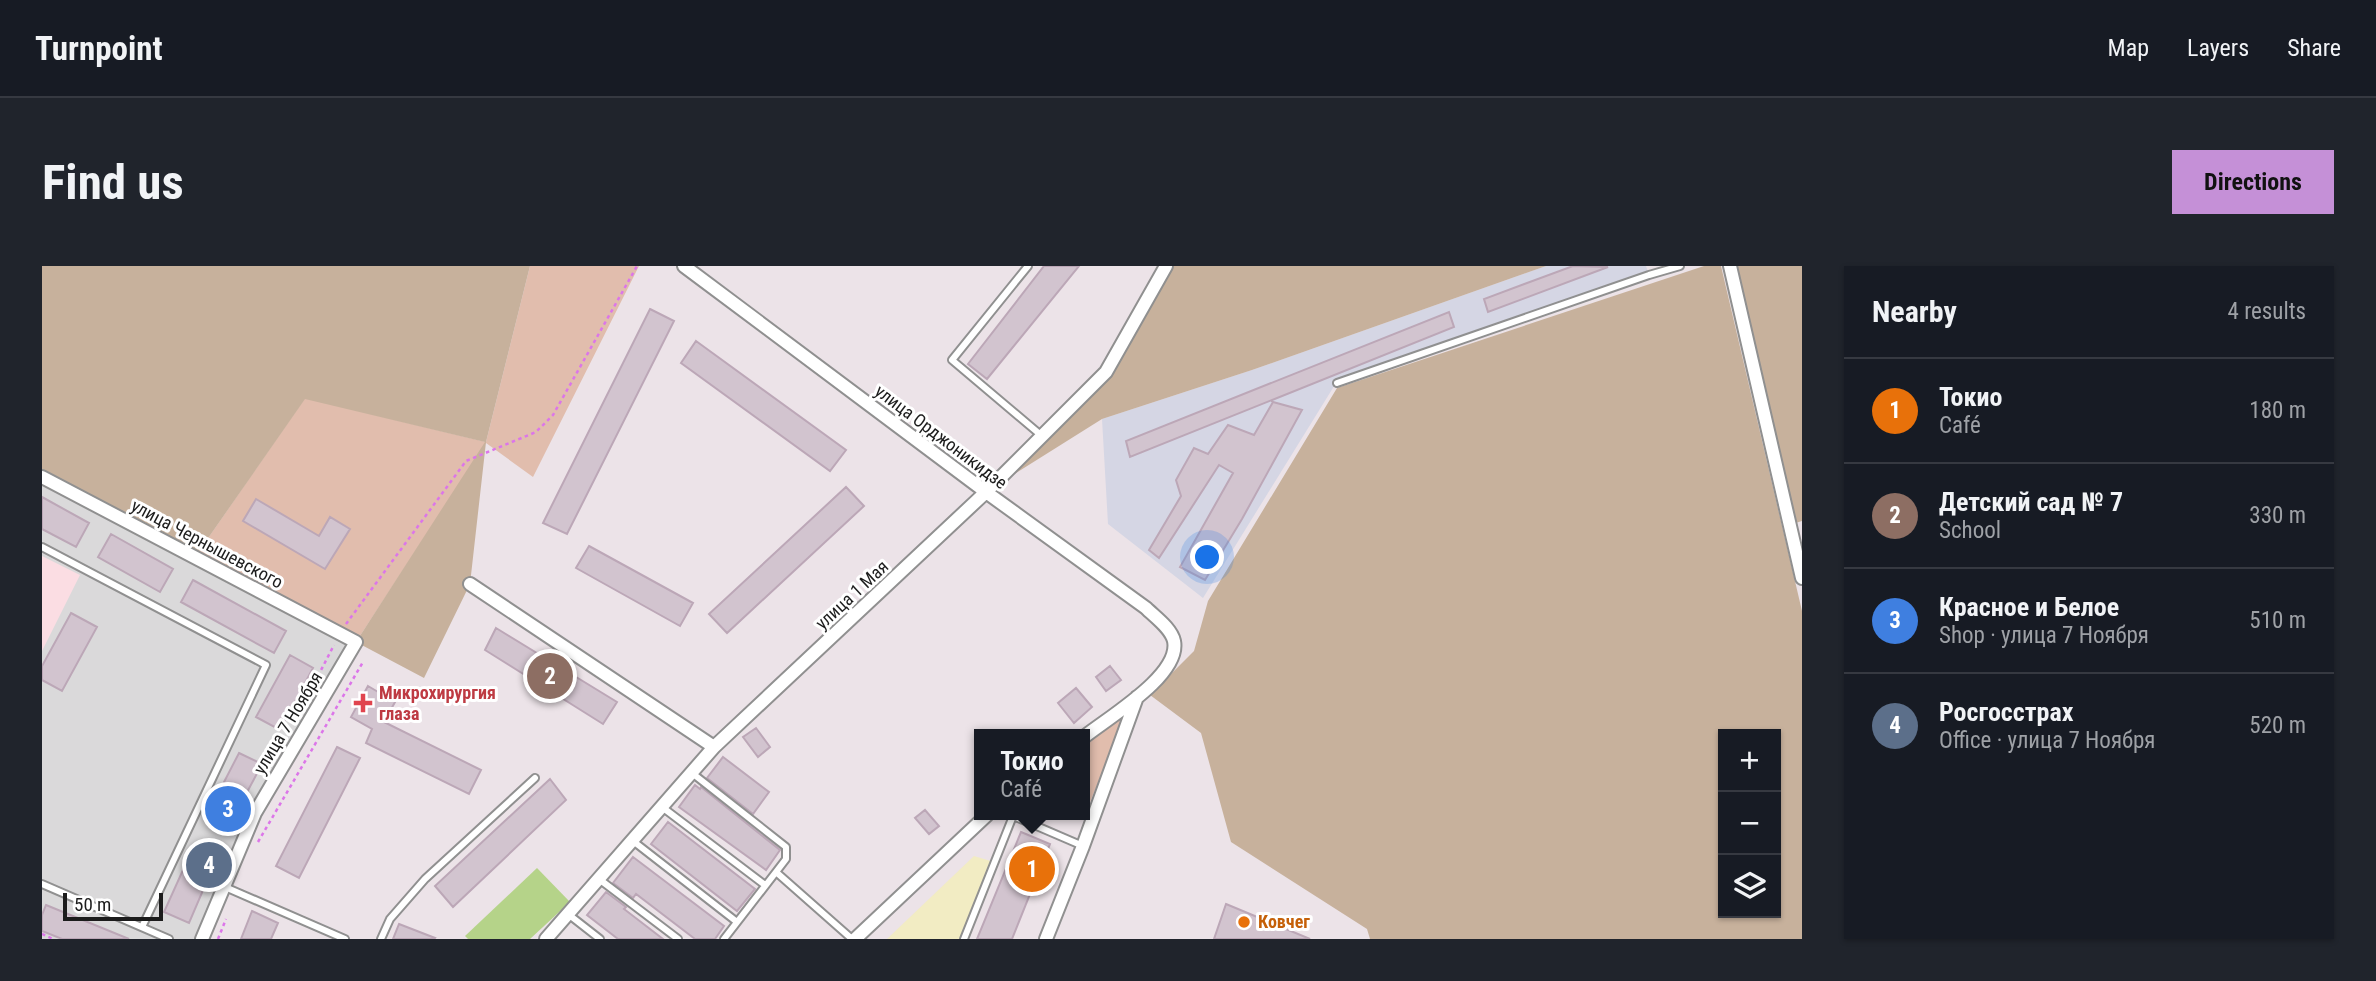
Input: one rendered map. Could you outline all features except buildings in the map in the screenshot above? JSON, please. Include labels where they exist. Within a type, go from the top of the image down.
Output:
[{"type":"street","name":"улица Орджоникидзе","points":[[684,266],[1146,608],[1168,629],[1174,639],[1175,654],[1167,670],[1138,696]]},
{"type":"street","name":"улица 1 Мая","points":[[546,939],[715,747],[986,492],[1106,372],[1166,266]]},
{"type":"street","points":[[1730,266],[1795,523],[1802,578]]},
{"type":"street","name":"улица Чернышевского","points":[[42,477],[356,642]]},
{"type":"street","points":[[470,584],[715,747]]},
{"type":"street","name":"улица 7 Ноября","points":[[202,939],[255,813],[356,642]]},
{"type":"street","points":[[1090,732],[1138,696]]},
{"type":"street","points":[[1046,939],[1138,696]]},
{"type":"street","points":[[853,939],[982,820]]},
{"type":"lane","points":[[1028,266],[952,360],[1042,436]]},
{"type":"lane","points":[[1337,383],[1680,266]]},
{"type":"lane","points":[[42,547],[266,665],[142,928]]},
{"type":"lane","points":[[692,773],[786,847],[786,859],[724,939]]},
{"type":"lane","points":[[381,939],[390,919],[425,879],[535,778]]},
{"type":"lane","points":[[662,807],[765,884]]},
{"type":"lane","points":[[964,939],[1009,820]]},
{"type":"lane","points":[[1023,820],[1083,846]]},
{"type":"lane","points":[[633,841],[737,922]]},
{"type":"lane","points":[[776,872],[853,939]]},
{"type":"lane","points":[[599,879],[678,939]]},
{"type":"lane","points":[[42,884],[169,939]]},
{"type":"lane","points":[[224,887],[345,939]]},
{"type":"lane","points":[[568,914],[600,939]]},
{"type":"path","points":[[339,634],[466,461],[536,432],[553,415],[637,266]]},
{"type":"path","points":[[254,849],[363,662]]},
{"type":"path","points":[[218,939],[227,915]]},
{"type":"path","points":[[42,934],[53,939]]},
{"type":"shaded area","points":[[42,266],[530,266],[486,442],[470,584],[424,678],[356,642],[485,442],[305,399],[195,557],[42,477]]},
{"type":"shaded area","points":[[530,266],[639,266],[533,477],[486,443],[356,642],[195,557],[305,398],[486,442]]},
{"type":"shaded area","points":[[1166,266],[1546,266],[1252,370],[1102,419],[986,492],[1106,372]]},
{"type":"shaded area","points":[[1546,266],[1646,266],[1649,275],[1336,383],[1203,598],[1108,524],[1102,419],[1252,370]]},
{"type":"shaded area","points":[[1704,266],[1721,266],[1802,611],[1802,939],[1370,939],[1367,929],[1231,842],[1201,733],[1150,695],[1194,651],[1208,601],[1337,388]]},
{"type":"shaded area","points":[[1730,266],[1802,266],[1802,521],[1789,525]]},
{"type":"shaded area","points":[[42,478],[356,642],[255,813],[202,939],[42,939]]},
{"type":"shaded area","points":[[42,556],[80,575],[42,651]]},
{"type":"shaded area","points":[[1129,708],[1090,802],[1090,738]]},
{"type":"shaded area","points":[[974,856],[994,862],[964,939],[887,939]]},
{"type":"green space","points":[[537,868],[570,902],[530,939],[468,939],[465,936]]},
{"type":"place","name":"Детский сад № 7","points":[[550,676]]},
{"type":"place","name":"Микрохирургия глаза","points":[[363,703]]},
{"type":"place","name":"Красное и Белое","points":[[228,809]]},
{"type":"place","name":"Росгосстрах","points":[[209,865]]},
{"type":"place","name":"Токио","points":[[1032,869]]},
{"type":"place","name":"Ковчег","points":[[1244,922]]}]
